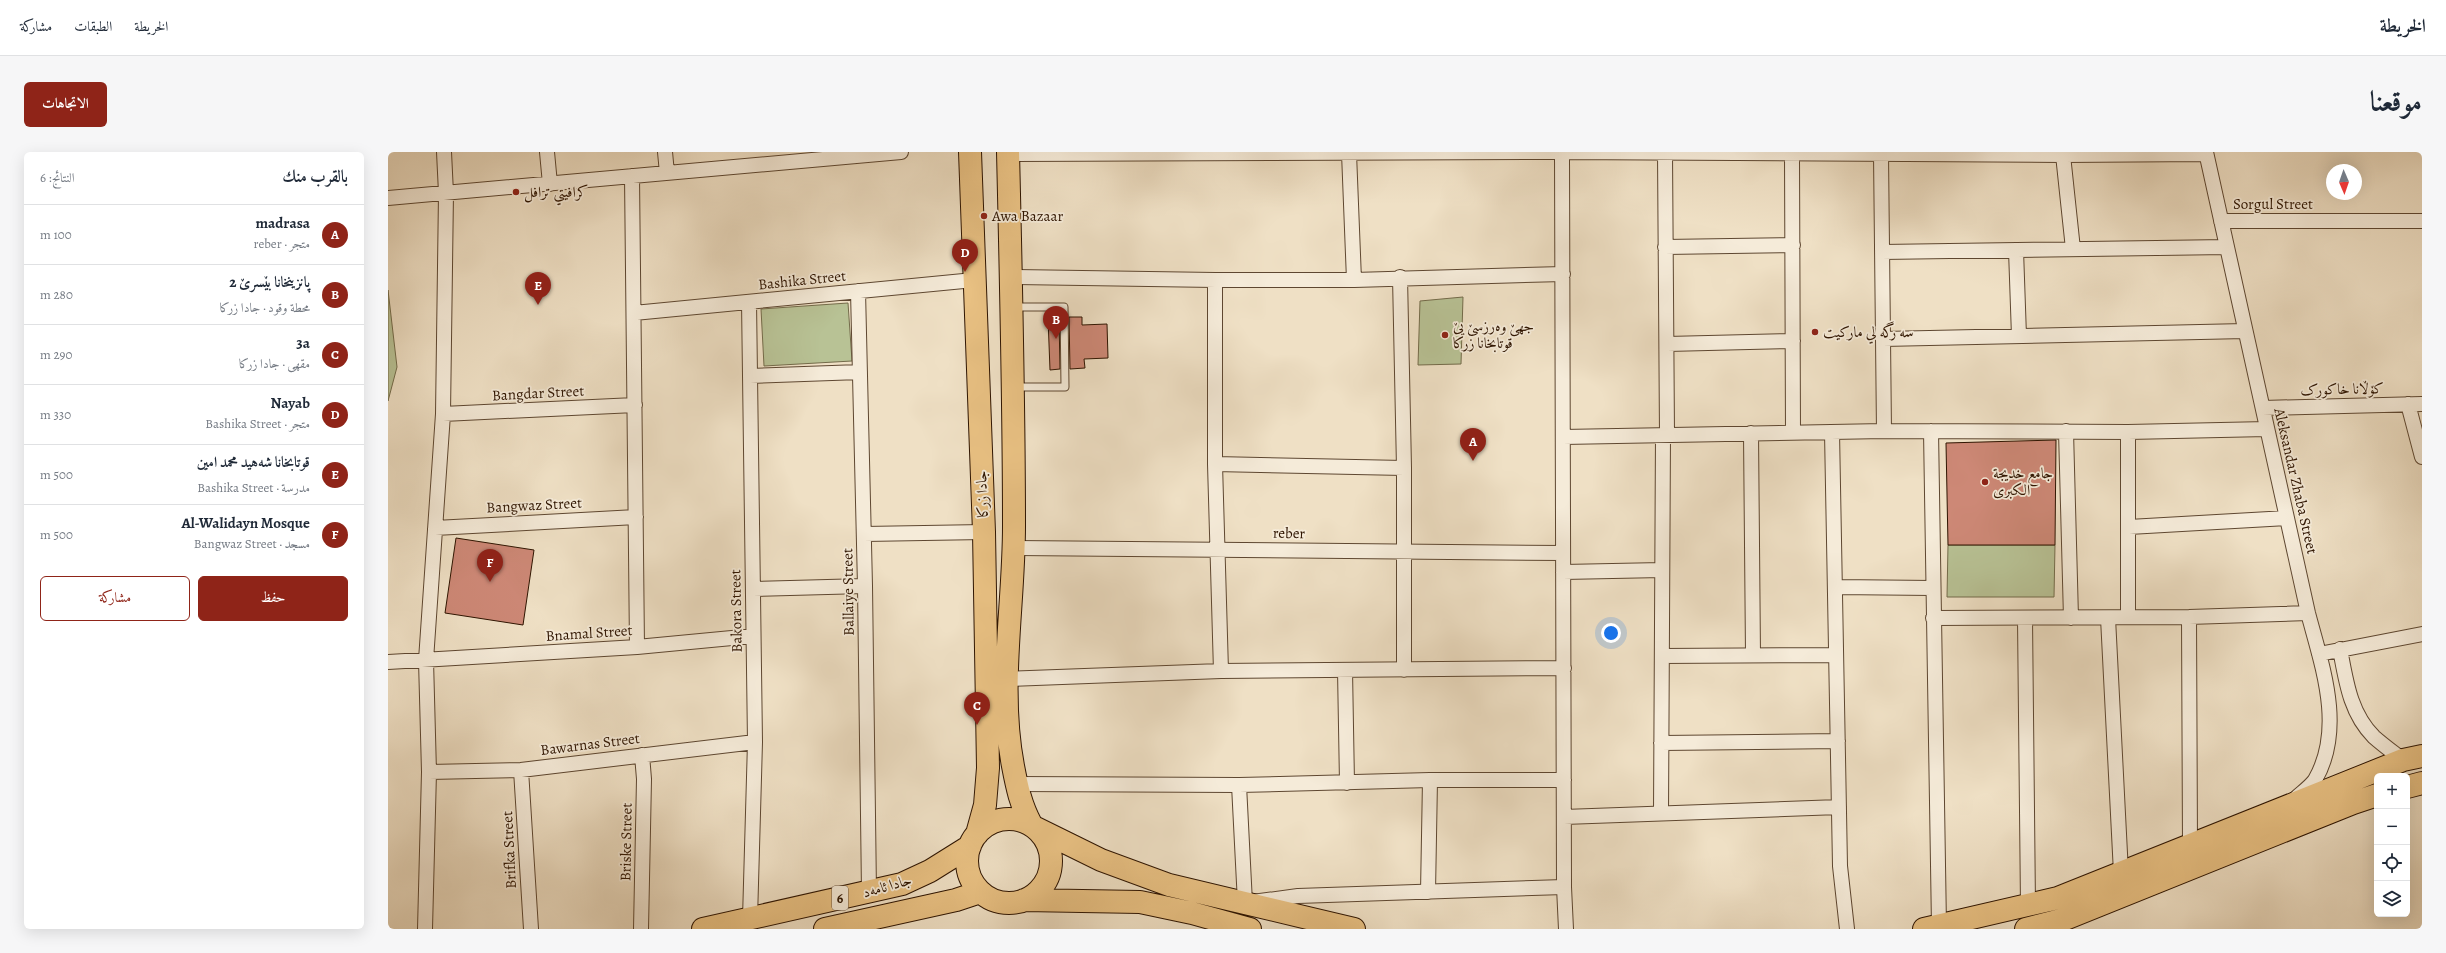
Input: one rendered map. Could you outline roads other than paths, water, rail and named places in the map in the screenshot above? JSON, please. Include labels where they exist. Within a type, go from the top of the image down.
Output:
[{"type":"main road","name":"جادا زرکا","points":[[970,152],[984,532],[988,768],[985,805],[973,840]]},
{"type":"main road","name":"جادا زرکا","points":[[1008,153],[1014,450],[1014,548],[1006,679],[1007,736],[1016,784],[1024,812],[1033,826]]},
{"type":"main road","points":[[981,451],[1014,450]]},
{"type":"main road","points":[[1932,927],[2058,898],[2287,806],[2413,758]]},
{"type":"main road","points":[[2410,786],[2422,783]]},
{"type":"main road","points":[[2026,929],[2065,919],[2353,803],[2374,796]]},
{"type":"main road","points":[[1033,826],[1048,844],[1052,863],[1048,877],[1041,890],[1016,903],[998,902],[980,892],[968,872],[967,860],[973,840],[984,827],[1002,819],[1012,819],[1033,826],[1102,860],[1169,885],[1354,929]]},
{"type":"main road","name":"جادا ئامەد","points":[[703,929],[869,892],[918,877],[973,840]]},
{"type":"main road","name":"جادا ئامەد","points":[[825,929],[956,900],[980,892]]},
{"type":"main road","points":[[1024,900],[1140,902],[1192,913],[1250,929]]},
{"type":"street","points":[[425,929],[430,772],[426,660],[443,414],[446,193],[444,152]]},
{"type":"street","points":[[547,152],[550,184]]},
{"type":"street","points":[[665,152],[667,173]]},
{"type":"street","points":[[388,198],[900,152]]},
{"type":"street","points":[[1349,152],[1354,280]]},
{"type":"street","points":[[1008,153],[1558,152]]},
{"type":"street","points":[[1566,929],[1564,887],[1562,152],[1792,154],[1948,153],[2063,155],[2206,153]]},
{"type":"street","points":[[1661,813],[1662,570],[1667,344],[1665,153]]},
{"type":"street","name":"Aleksandar Zhaba Street","points":[[2206,153],[2308,613],[2327,687],[2330,719],[2328,751],[2314,781],[2287,806]]},
{"type":"street","points":[[1792,154],[1793,433]]},
{"type":"street","points":[[1881,154],[1884,431]]},
{"type":"street","points":[[2063,155],[2073,249]]},
{"type":"street","points":[[632,176],[637,647]]},
{"type":"street","name":"Sorgul Street","points":[[2221,221],[2422,221]]},
{"type":"street","points":[[1665,248],[1793,245]]},
{"type":"street","points":[[1882,252],[2227,247]]},
{"type":"street","points":[[2016,250],[2020,336]]},
{"type":"street","points":[[1011,276],[1215,280],[1354,280],[1400,277],[1563,274]]},
{"type":"street","points":[[1400,277],[1404,468],[1404,670]]},
{"type":"street","name":"Bashika Street","points":[[634,313],[974,280]]},
{"type":"street","points":[[1215,280],[1215,464],[1221,671]]},
{"type":"street","name":"Ballaiye Street","points":[[858,291],[865,586],[869,892]]},
{"type":"street","name":"Bakora Street","points":[[749,302],[755,742],[750,919]]},
{"type":"street","points":[[1883,339],[2245,331]]},
{"type":"street","points":[[1667,344],[1793,341]]},
{"type":"street","points":[[750,376],[860,372]]},
{"type":"street","name":"Bangdar Street","points":[[443,414],[635,404]]},
{"type":"street","points":[[2415,404],[2422,457]]},
{"type":"street","name":"کۆڵانا خاکورک","points":[[2263,408],[2415,404]]},
{"type":"street","points":[[1563,437],[1884,431],[2128,432],[2267,429]]},
{"type":"street","points":[[1931,431],[1933,588],[1932,927]]},
{"type":"street","points":[[2066,431],[2071,618]]},
{"type":"street","points":[[1832,432],[1840,866],[1847,929]]},
{"type":"street","points":[[2128,432],[2128,617]]},
{"type":"street","points":[[1751,434],[1753,655]]},
{"type":"street","points":[[1215,464],[1404,468]]},
{"type":"street","name":"Bangwaz Street","points":[[435,528],[636,517]]},
{"type":"street","points":[[2129,527],[2287,518]]},
{"type":"street","points":[[864,534],[984,532]]},
{"type":"street","name":"reber","points":[[1014,548],[1563,553]]},
{"type":"street","points":[[1563,572],[1662,570]]},
{"type":"street","points":[[753,589],[865,586]]},
{"type":"street","points":[[1835,588],[1933,588]]},
{"type":"street","points":[[1933,618],[2025,619],[2189,617],[2308,613]]},
{"type":"street","points":[[2189,617],[2190,845]]},
{"type":"street","points":[[2108,618],[2121,873]]},
{"type":"street","points":[[2025,619],[2028,906]]},
{"type":"street","points":[[2319,654],[2422,634]]},
{"type":"street","name":"Bnamal Street","points":[[388,662],[637,647],[753,636]]},
{"type":"street","points":[[2340,649],[2349,695],[2360,718],[2374,737],[2413,758]]},
{"type":"street","points":[[1662,656],[1836,655]]},
{"type":"street","points":[[1006,679],[1221,671],[1564,668]]},
{"type":"street","points":[[1345,670],[1347,783]]},
{"type":"street","points":[[1661,742],[1838,741]]},
{"type":"street","name":"Bawarnas Street","points":[[430,772],[522,770],[755,742]]},
{"type":"street","name":"Briske Street","points":[[641,929],[644,779],[642,755]]},
{"type":"street","name":"Brifka Street","points":[[522,770],[531,929]]},
{"type":"street","points":[[1016,784],[1239,785],[1430,780],[1564,780]]},
{"type":"street","points":[[1428,892],[1430,780]]},
{"type":"street","points":[[1239,785],[1246,903],[1298,896],[1564,887]]},
{"type":"street","points":[[1564,817],[1839,807]]},
{"type":"lane","points":[[1011,307],[1064,307],[1065,387],[1013,387]]},
{"type":"place","name":"كرافيتي ترافل","points":[[516,192]]},
{"type":"place","name":"Awa Bazaar","points":[[984,216]]},
{"type":"place","name":"Nayab","points":[[965,272]]},
{"type":"place","name":"قوتابخانا شەهید محمد امین","points":[[538,305]]},
{"type":"place","name":"سه رگه لي ماركيت","points":[[1815,332]]},
{"type":"place","name":"جھێ وەرزسێ یێ قوتابخانا زرکا","points":[[1445,335]]},
{"type":"place","name":"پانزینخانا بێسرێ 2","points":[[1056,339]]},
{"type":"place","name":"madrasa","points":[[1473,461]]},
{"type":"place","name":"جامع خدیجة الکبری","points":[[1985,482]]},
{"type":"place","name":"Al-Walidayn Mosque","points":[[490,582]]},
{"type":"place","name":"3a","points":[[977,725]]}]
